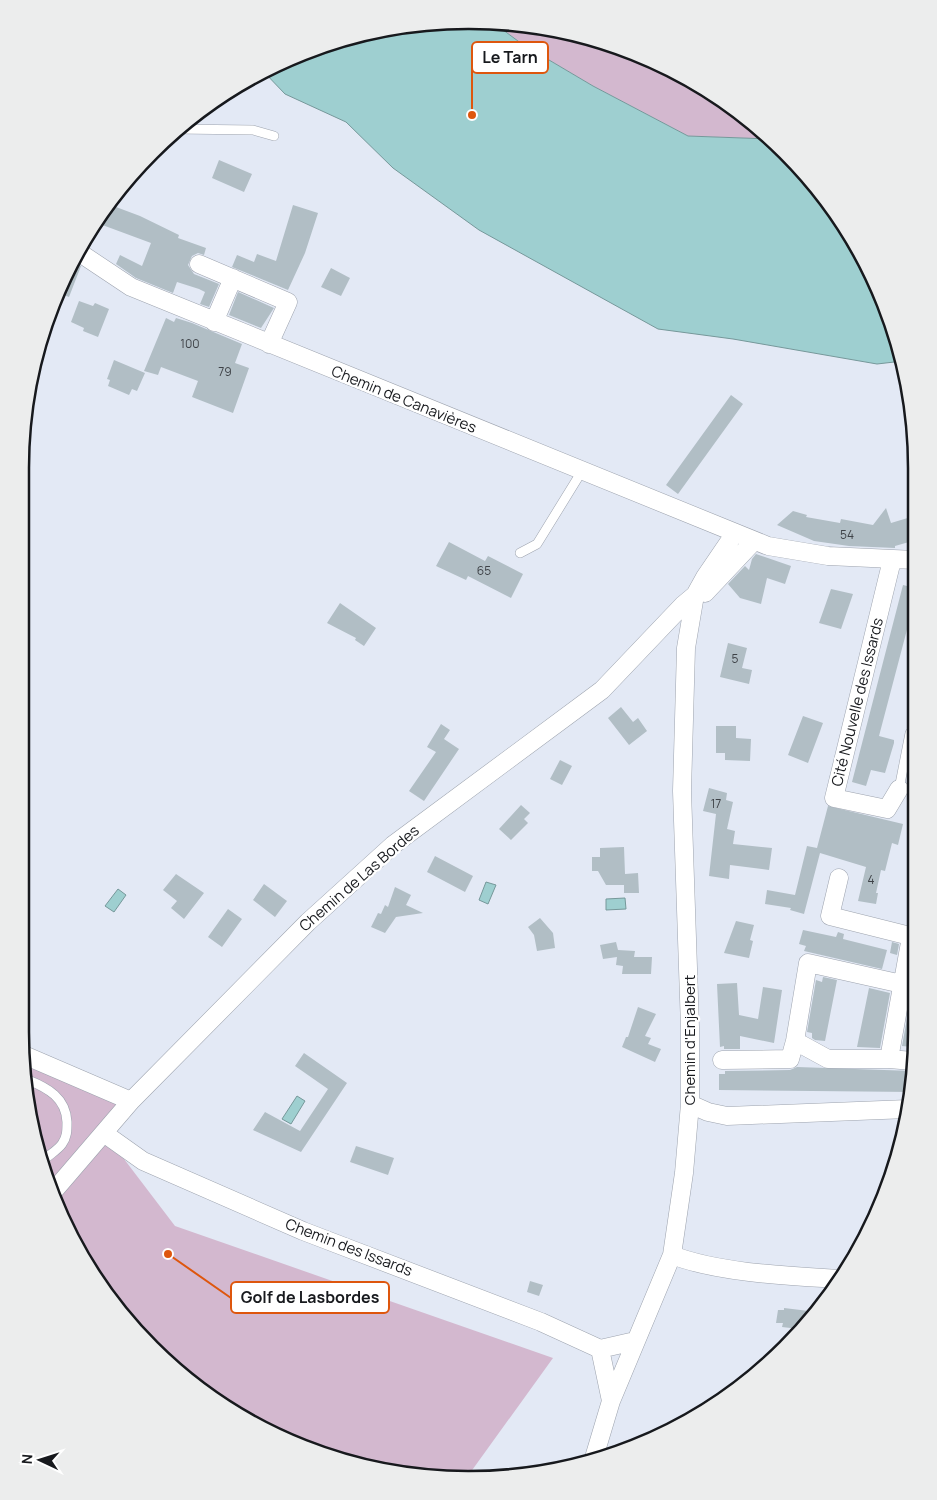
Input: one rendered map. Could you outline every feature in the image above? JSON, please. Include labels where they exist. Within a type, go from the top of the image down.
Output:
[{"type":"street","name":"Chemin de Canavières","points":[[84,256],[131,286],[214,322],[754,541],[768,546],[828,556],[908,560]]},
{"type":"street","points":[[199,264],[288,302],[269,344]]},
{"type":"street","points":[[214,322],[233,278]]},
{"type":"street","name":"Chemin d'Enjalbert","points":[[596,1452],[610,1401],[672,1255],[683,1182],[690,1104],[690,1027],[682,791],[686,648],[695,599],[705,576],[735,533]]},
{"type":"street","points":[[695,599],[754,541]]},
{"type":"street","name":"Cité Nouvelle des Issards","points":[[892,560],[834,798],[887,809],[899,789]]},
{"type":"street","name":"Chemin de Las Bordes","points":[[57,1187],[105,1134],[131,1101],[308,922],[393,845],[602,690],[683,605],[695,599]]},
{"type":"street","points":[[839,878],[830,916],[908,936]]},
{"type":"street","points":[[889,1059],[908,958]]},
{"type":"street","points":[[722,1060],[790,1059],[808,963],[902,984]]},
{"type":"street","points":[[794,1041],[828,1059],[907,1060]]},
{"type":"street","points":[[30,1058],[131,1101]]},
{"type":"street","points":[[690,1104],[708,1112],[726,1116],[901,1109]]},
{"type":"street","name":"Chemin des Issards","points":[[105,1134],[143,1161],[259,1212],[541,1322],[600,1349]]},
{"type":"street","points":[[672,1255],[710,1265],[786,1276],[833,1278]]},
{"type":"street","points":[[610,1401],[600,1349],[635,1341]]},
{"type":"lane","points":[[191,128],[252,130],[274,136]]},
{"type":"lane","points":[[520,553],[537,544],[582,471]]},
{"type":"lane","points":[[899,789],[908,743]]},
{"type":"lane","points":[[32,1081],[45,1086],[56,1095],[67,1117],[67,1136],[61,1146],[48,1157]]},
{"type":"shaded area","points":[[468,29],[497,30],[504,31],[522,44],[593,86],[688,136],[759,139],[799,179],[834,224],[863,274],[875,300],[895,362],[877,364],[733,339],[658,329],[479,230],[393,168],[346,122],[285,94],[269,77],[327,52],[383,37],[411,33]]},
{"type":"shaded area","points":[[504,31],[554,37],[610,52],[637,62],[663,74],[713,103],[759,139],[688,136],[593,86],[522,44]]},
{"type":"shaded area","points":[[486,882],[496,885],[488,904],[479,900]]},
{"type":"shaded area","points":[[118,889],[126,895],[114,912],[105,906]]},
{"type":"shaded area","points":[[625,898],[626,909],[606,910],[606,899]]},
{"type":"shaded area","points":[[30,1058],[131,1101],[105,1134],[175,1226],[553,1358],[472,1471],[411,1467],[355,1456],[300,1438],[249,1412],[224,1397],[179,1362],[138,1321],[103,1276],[74,1226],[52,1173],[37,1117]]},
{"type":"shaded area","points":[[297,1096],[305,1101],[291,1124],[282,1119]]},
{"type":"building","points":[[219,160],[252,174],[244,192],[212,178]]},
{"type":"building","points":[[293,205],[318,213],[305,253],[288,290],[232,267],[237,255],[254,262],[257,254],[276,261]]},
{"type":"building","points":[[116,207],[140,216],[179,235],[178,238],[206,248],[204,255],[198,253],[192,256],[188,265],[194,274],[219,284],[209,307],[200,304],[205,292],[199,289],[177,282],[173,293],[136,278],[116,264],[120,255],[142,266],[151,243],[102,225]]},
{"type":"building","points":[[79,265],[81,266],[69,297],[64,295]]},
{"type":"building","points":[[331,268],[350,278],[341,296],[321,287]]},
{"type":"building","points":[[238,292],[274,308],[261,328],[229,315]]},
{"type":"building","points":[[79,301],[93,306],[95,303],[109,309],[98,337],[83,331],[84,328],[71,322]]},
{"type":"building","points":[[166,318],[174,322],[176,318],[192,323],[242,344],[235,363],[249,368],[233,413],[192,397],[198,381],[161,367],[158,375],[144,371]]},
{"type":"building","points":[[114,360],[145,373],[137,391],[132,389],[129,395],[108,386],[110,380],[107,379]]},
{"type":"building","points":[[731,395],[743,404],[678,494],[666,485]]},
{"type":"building","points":[[886,508],[891,523],[908,518],[908,542],[895,546],[895,548],[849,546],[814,541],[777,525],[793,511],[807,515],[806,517],[840,523],[841,519],[873,525]]},
{"type":"building","points":[[449,542],[485,561],[488,556],[523,574],[511,598],[468,576],[466,580],[436,566]]},
{"type":"building","points":[[756,554],[791,566],[785,584],[767,578],[761,604],[740,598],[728,584],[745,566],[749,570],[752,559]]},
{"type":"building","points":[[903,585],[908,586],[908,626],[879,736],[894,740],[894,743],[885,773],[871,770],[866,786],[852,782]]},
{"type":"building","points":[[831,589],[853,594],[841,629],[819,623]]},
{"type":"building","points":[[340,603],[376,628],[364,646],[355,640],[356,638],[327,623]]},
{"type":"building","points":[[728,643],[747,648],[742,668],[752,670],[749,684],[720,677]]},
{"type":"building","points":[[621,707],[633,722],[638,718],[647,731],[629,745],[608,718]]},
{"type":"building","points":[[803,716],[823,723],[808,763],[788,755]]},
{"type":"building","points":[[441,724],[450,730],[444,739],[459,749],[424,801],[409,791],[436,752],[427,747]]},
{"type":"building","points":[[716,726],[736,726],[736,738],[751,739],[750,761],[725,760],[725,753],[716,753]]},
{"type":"building","points":[[560,760],[572,766],[562,785],[550,779]]},
{"type":"building","points":[[709,788],[727,793],[726,800],[733,802],[727,829],[735,831],[733,844],[772,848],[769,870],[730,865],[729,879],[709,876],[716,814],[703,811]]},
{"type":"building","points":[[521,805],[530,813],[524,819],[528,823],[511,840],[499,829]]},
{"type":"building","points":[[828,806],[903,824],[898,845],[892,843],[885,871],[881,870],[876,893],[878,893],[876,904],[858,901],[866,867],[820,853],[804,914],[790,910],[791,908],[765,904],[767,890],[795,895],[807,846],[817,848]]},
{"type":"building","points":[[624,847],[625,874],[638,873],[639,893],[624,893],[624,885],[606,885],[598,871],[592,871],[592,857],[600,857],[600,848]]},
{"type":"building","points":[[435,856],[473,876],[465,892],[427,872]]},
{"type":"building","points":[[176,874],[204,893],[184,919],[171,908],[177,901],[163,890]]},
{"type":"building","points":[[264,884],[287,901],[275,917],[253,900]]},
{"type":"building","points":[[395,887],[411,895],[406,905],[423,913],[396,917],[385,933],[371,927],[378,913],[381,914],[385,905],[388,907]]},
{"type":"building","points":[[228,909],[242,919],[222,947],[208,937]]},
{"type":"building","points":[[540,918],[553,933],[555,948],[537,951],[534,935],[528,927]]},
{"type":"building","points":[[736,921],[754,925],[750,940],[753,941],[749,958],[724,953]]},
{"type":"building","points":[[803,930],[836,937],[838,932],[844,934],[843,939],[887,950],[882,969],[804,951],[806,946],[799,944]]},
{"type":"building","points":[[616,942],[618,950],[635,951],[634,957],[652,957],[651,974],[622,974],[623,966],[616,965],[617,957],[603,959],[600,945]]},
{"type":"building","points":[[892,942],[899,944],[897,955],[890,953]]},
{"type":"building","points":[[823,977],[837,980],[825,1041],[815,1040],[812,1038],[812,1033],[807,1032],[816,980],[822,982]]},
{"type":"building","points":[[737,983],[739,1015],[758,1019],[763,987],[782,990],[774,1043],[740,1036],[740,1049],[724,1049],[724,1046],[720,1047],[717,984]]},
{"type":"building","points":[[869,988],[890,993],[880,1048],[857,1047]]},
{"type":"building","points":[[638,1007],[656,1014],[645,1036],[651,1038],[648,1044],[661,1049],[655,1062],[622,1047],[626,1037],[628,1037]]},
{"type":"building","points":[[908,1013],[907,1046],[902,1046]]},
{"type":"building","points":[[304,1053],[347,1083],[301,1152],[253,1130],[265,1112],[300,1131],[328,1089],[295,1066]]},
{"type":"building","points":[[797,1067],[906,1071],[904,1092],[719,1090],[719,1074],[725,1074],[725,1071],[790,1070]]},
{"type":"building","points":[[356,1146],[394,1158],[388,1175],[350,1162]]},
{"type":"building","points":[[530,1281],[543,1285],[539,1296],[527,1292]]},
{"type":"building","points":[[784,1308],[807,1311],[792,1328],[782,1327],[783,1323],[776,1323],[778,1310],[784,1310]]},
{"type":"place","name":"Le Tarn","points":[[472,115]]},
{"type":"place","name":"Golf de Lasbordes","points":[[168,1254]]}]
